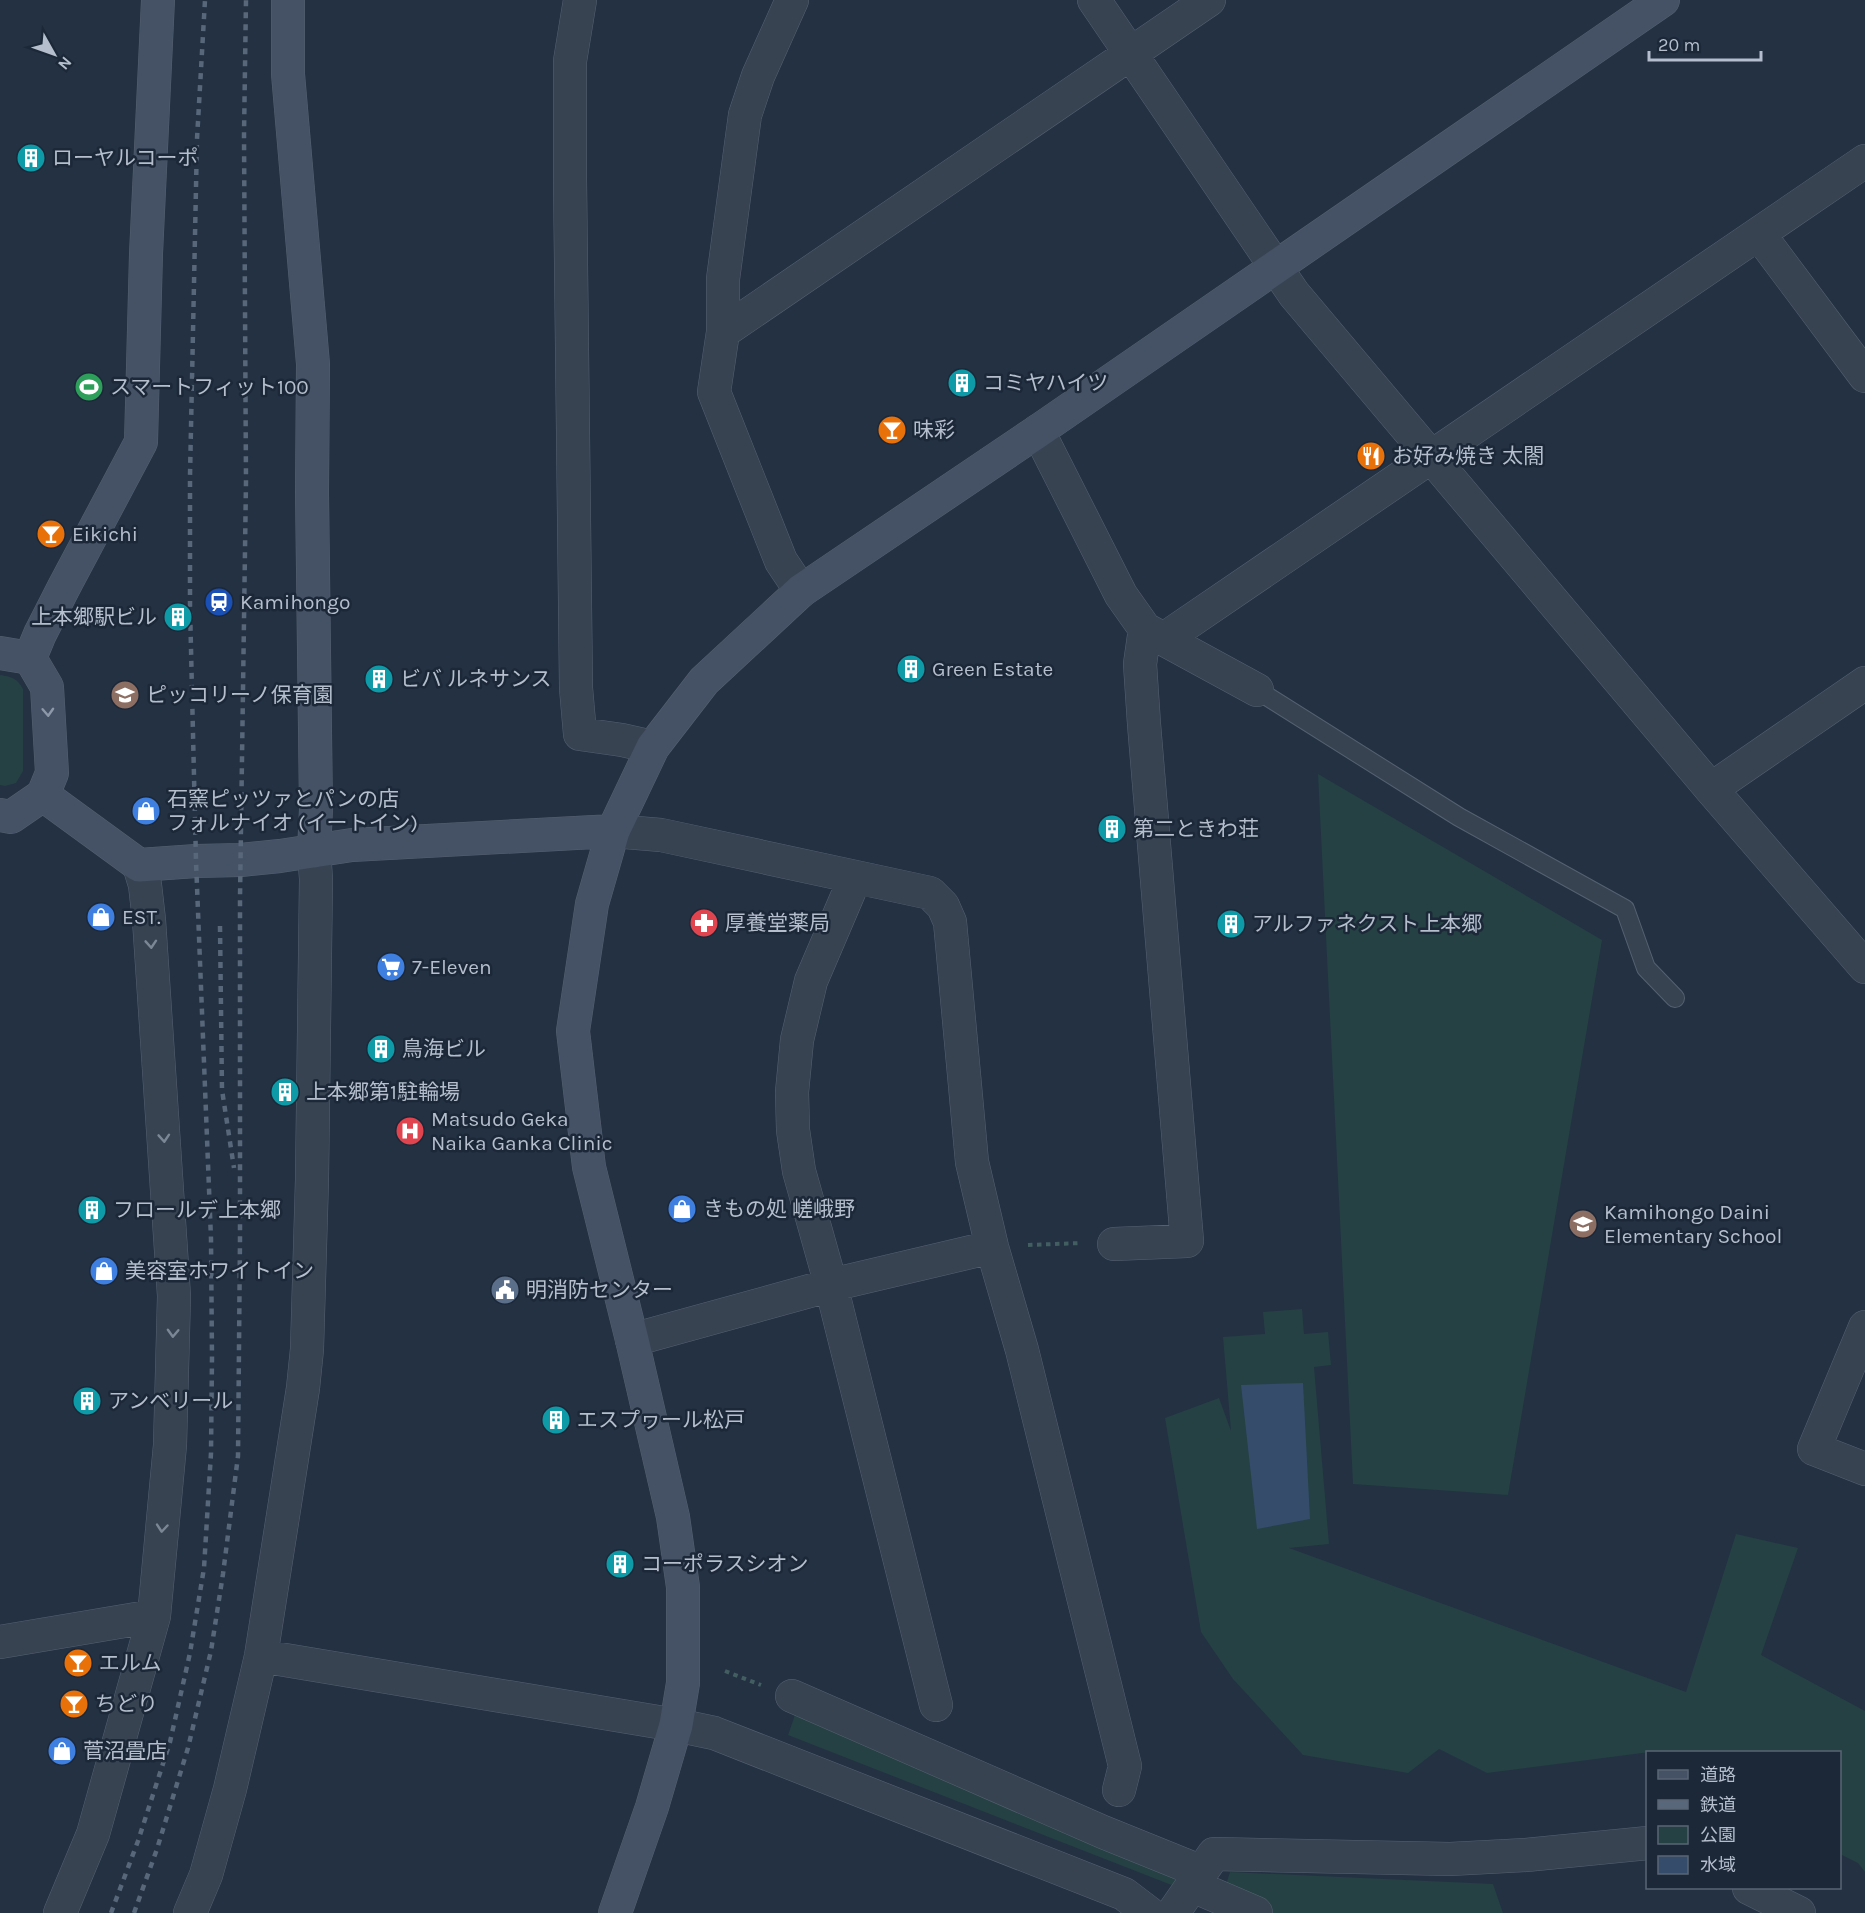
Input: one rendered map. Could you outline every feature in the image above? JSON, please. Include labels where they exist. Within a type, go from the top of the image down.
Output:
[{"type":"street","points":[[0,815],[11,817],[43,795],[52,773],[47,687],[15,656],[40,634],[141,442],[158,0]]},
{"type":"street","points":[[190,1913],[206,1875],[230,1789],[261,1656],[303,1388],[307,1349],[316,879],[314,851],[316,809],[312,492],[313,364],[288,74],[288,0]]},
{"type":"street","points":[[580,0],[570,61],[570,179],[576,688],[580,734],[653,747]]},
{"type":"street","points":[[792,0],[758,76],[745,115],[723,279],[723,332],[714,392],[781,561],[801,591]]},
{"type":"street","points":[[1094,0],[1294,294],[1711,789],[1865,967]]},
{"type":"street","points":[[723,332],[1209,0]]},
{"type":"street","points":[[615,1913],[652,1807],[676,1725],[683,1683],[683,1587],[673,1517],[589,1167],[573,1030],[592,904],[613,831],[653,747],[704,681],[801,591],[1038,431],[1663,0]]},
{"type":"street","points":[[1114,1244],[1187,1241],[1140,664],[1154,634],[1431,457],[1865,161]]},
{"type":"street","points":[[1759,234],[1865,376]]},
{"type":"street","points":[[1038,431],[1121,595],[1154,634],[1257,690]]},
{"type":"street","points":[[1711,789],[1865,683]]},
{"type":"street","points":[[43,795],[139,865],[146,885],[174,1296],[170,1445],[154,1616],[93,1834],[60,1913]]},
{"type":"street","points":[[139,865],[241,860],[352,845],[613,831],[661,835],[930,893],[944,906],[950,922],[972,1162],[992,1247],[1022,1350],[1125,1766],[1119,1790]]},
{"type":"street","points":[[855,878],[811,981],[797,1040],[792,1092],[793,1130],[799,1171],[831,1284],[936,1705]]},
{"type":"street","points":[[632,1340],[831,1284],[992,1247]]},
{"type":"street","points":[[1865,1327],[1814,1449],[1865,1469]]},
{"type":"street","points":[[0,1642],[154,1616]]},
{"type":"street","points":[[261,1656],[714,1733],[1124,1894],[1149,1913]]},
{"type":"street","points":[[792,1696],[1103,1832],[1198,1879],[1256,1913]]},
{"type":"street","points":[[1173,1913],[1214,1854],[1450,1859],[1526,1856],[1646,1843]]},
{"type":"street","points":[[1753,1889],[1795,1912]]},
{"type":"lane","points":[[1257,690],[1459,817],[1625,909],[1646,968],[1676,998]]},
{"type":"path","points":[[992,1247],[1074,1243]]},
{"type":"green space","points":[[0,675],[8,676],[19,682],[23,689],[23,771],[16,783],[5,786],[0,785]]},
{"type":"green space","points":[[1318,774],[1602,940],[1508,1495],[1353,1484]]},
{"type":"green space","points":[[1302,1309],[1304,1334],[1328,1332],[1331,1365],[1314,1367],[1329,1544],[1289,1548],[1686,1692],[1736,1534],[1798,1548],[1761,1655],[1865,1711],[1865,1872],[1858,1863],[1841,1854],[1841,1751],[1646,1751],[1487,1773],[1439,1749],[1408,1773],[1303,1755],[1233,1679],[1201,1632],[1165,1418],[1219,1398],[1231,1431],[1223,1337],[1265,1334],[1263,1312]]},
{"type":"green space","points":[[803,1692],[1192,1858],[1174,1886],[788,1735]]},
{"type":"green space","points":[[1230,1872],[1493,1884],[1503,1913],[1217,1913]]},
{"type":"water","points":[[1303,1383],[1310,1519],[1257,1529],[1241,1385]]},
{"type":"railway","points":[[111,1913],[138,1841],[170,1742],[190,1653],[204,1568],[211,1453],[211,1239],[196,861],[190,606],[190,476],[197,139],[205,0]]},
{"type":"railway","points":[[134,1913],[157,1849],[188,1748],[211,1651],[238,1456],[240,898],[246,481],[244,135],[246,0]]},
{"type":"railway","points":[[220,926],[222,1090],[234,1168]]},
{"type":"place","name":"ローヤルコーポ","points":[[31,158]]},
{"type":"place","name":"コミヤハイツ","points":[[962,383]]},
{"type":"place","name":"スマートフィット100","points":[[89,387]]},
{"type":"place","name":"味彩","points":[[892,430]]},
{"type":"place","name":"お好み焼き 太閤","points":[[1371,456]]},
{"type":"place","name":"Eikichi","points":[[51,534]]},
{"type":"place","name":"Kamihongo","points":[[219,602]]},
{"type":"place","name":"上本郷駅ビル","points":[[178,617]]},
{"type":"place","name":"Green Estate","points":[[911,669]]},
{"type":"place","name":"ビバ ルネサンス","points":[[379,679]]},
{"type":"place","name":"ピッコリーノ保育園","points":[[125,695]]},
{"type":"place","name":"石窯ピッツァとパンの店 フォルナイオ (イートイン)","points":[[146,811]]},
{"type":"place","name":"第二ときわ荘","points":[[1112,829]]},
{"type":"place","name":"EST.","points":[[101,917]]},
{"type":"place","name":"厚養堂薬局","points":[[704,923]]},
{"type":"place","name":"アルファネクスト上本郷","points":[[1231,924]]},
{"type":"place","name":"7-Eleven","points":[[391,967]]},
{"type":"place","name":"鳥海ビル","points":[[381,1049]]},
{"type":"place","name":"上本郷第1駐輪場","points":[[285,1092]]},
{"type":"place","name":"Matsudo Geka Naika Ganka Clinic","points":[[410,1131]]},
{"type":"place","name":"きもの処 嵯峨野","points":[[682,1209]]},
{"type":"place","name":"フロールデ上本郷","points":[[92,1210]]},
{"type":"place","name":"Kamihongo Daini Elementary School","points":[[1583,1224]]},
{"type":"place","name":"美容室ホワイトイン","points":[[104,1271]]},
{"type":"place","name":"明消防センター","points":[[505,1290]]},
{"type":"place","name":"アンベリール","points":[[87,1401]]},
{"type":"place","name":"エスプヮール松戸","points":[[556,1420]]},
{"type":"place","name":"コーポラスシオン","points":[[620,1564]]},
{"type":"place","name":"エルム","points":[[78,1663]]},
{"type":"place","name":"ちどり","points":[[74,1704]]},
{"type":"place","name":"菅沼畳店","points":[[62,1751]]}]
